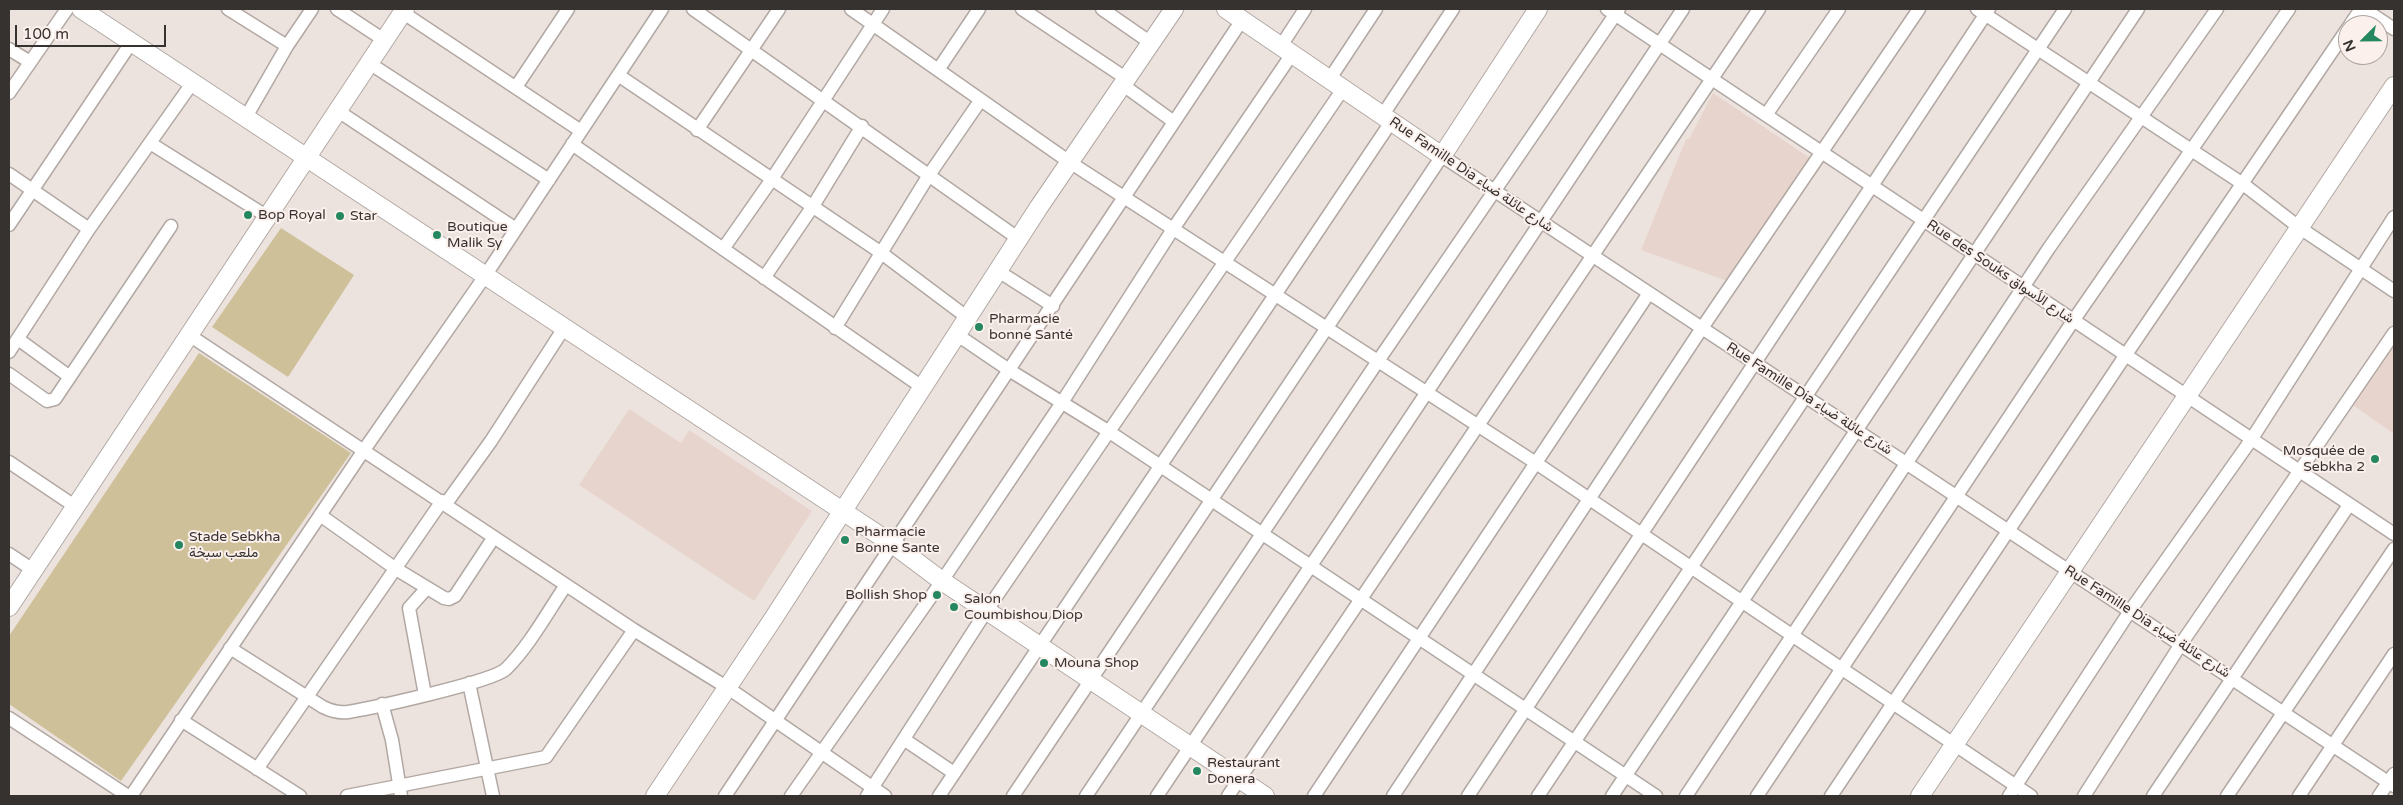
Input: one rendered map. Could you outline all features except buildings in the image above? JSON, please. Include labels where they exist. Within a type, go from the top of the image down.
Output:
[{"type":"street","points":[[9,93],[67,9]]},
{"type":"street","points":[[81,9],[842,511],[942,581],[1265,796]]},
{"type":"street","points":[[228,9],[287,46]]},
{"type":"street","points":[[246,117],[287,46],[312,9]]},
{"type":"street","points":[[337,9],[384,40]]},
{"type":"street","points":[[516,87],[568,9]]},
{"type":"street","points":[[9,718],[130,796],[364,450],[485,276],[662,9]]},
{"type":"street","points":[[693,9],[862,126],[1019,239]]},
{"type":"street","points":[[698,130],[778,9]]},
{"type":"street","points":[[851,9],[1071,163],[1536,463],[1954,746],[2012,791],[2030,796]]},
{"type":"street","points":[[723,249],[772,179],[822,99],[883,9]]},
{"type":"street","points":[[938,70],[980,9]]},
{"type":"street","points":[[1022,9],[1125,82],[1174,122]]},
{"type":"street","points":[[1102,9],[1151,43]]},
{"type":"street","points":[[655,796],[728,688],[956,334],[1174,9]]},
{"type":"street","points":[[791,796],[942,581],[1061,404],[1286,50],[1306,9]]},
{"type":"street","points":[[870,792],[987,610],[1224,262],[1336,84],[1376,9]]},
{"type":"street","points":[[939,796],[1275,294],[1387,119],[1453,9]]},
{"type":"street","points":[[1013,796],[1442,156],[1538,9]]},
{"type":"street","points":[[1157,796],[1683,9]]},
{"type":"street","points":[[1228,796],[1759,9]]},
{"type":"street","points":[[1766,115],[1839,9]]},
{"type":"street","points":[[1393,796],[1702,328],[1919,9]]},
{"type":"street","points":[[1538,796],[1692,568],[2037,48],[2065,9]]},
{"type":"street","points":[[1612,796],[1855,429],[2138,9]]},
{"type":"street","points":[[1686,796],[2023,288],[2217,9]]},
{"type":"street","points":[[1757,796],[2073,321],[2289,9]]},
{"type":"street","points":[[2362,9],[2394,29]]},
{"type":"street","points":[[9,607],[404,10],[581,131]]},
{"type":"street","points":[[1086,796],[1378,361],[1495,192],[1614,11]]},
{"type":"street","name":"Rue des Souks شارع الأسواق","points":[[1614,11],[1870,186],[2394,534]]},
{"type":"street","points":[[1468,796],[1756,364],[1984,11],[2243,184],[2300,228],[2394,291]]},
{"type":"street","points":[[725,796],[894,546],[1174,122],[1232,12]]},
{"type":"street","name":"Rue Famille Dia شارع عائلة ضياء","points":[[1232,12],[1495,192],[2232,677],[2283,713],[2392,781]]},
{"type":"street","points":[[1831,796],[2125,356],[2338,42]]},
{"type":"street","points":[[9,225],[131,43]]},
{"type":"street","points":[[9,49],[30,62]]},
{"type":"street","points":[[369,63],[549,180]]},
{"type":"street","points":[[618,75],[880,252],[968,318]]},
{"type":"street","points":[[9,352],[89,229],[193,82]]},
{"type":"street","points":[[1920,796],[2394,86]]},
{"type":"street","points":[[835,328],[929,175],[980,101]]},
{"type":"street","points":[[338,111],[516,228]]},
{"type":"street","points":[[764,278],[813,206],[862,126]]},
{"type":"street","points":[[150,143],[268,217]]},
{"type":"street","points":[[572,144],[922,387]]},
{"type":"street","points":[[9,174],[89,229]]},
{"type":"street","points":[[2012,791],[2130,611],[2251,440],[2394,217]]},
{"type":"street","points":[[9,374],[49,402],[55,399],[171,226]]},
{"type":"street","points":[[998,271],[1052,306]]},
{"type":"street","points":[[1314,796],[1648,293]]},
{"type":"street","points":[[257,769],[396,569],[491,440],[564,328]]},
{"type":"street","points":[[2084,796],[2181,644],[2300,473],[2394,333]]},
{"type":"street","points":[[956,334],[1061,404],[1159,465],[1656,796]]},
{"type":"street","points":[[189,335],[634,630],[728,688],[821,751],[870,792],[885,796]]},
{"type":"street","points":[[18,339],[70,377]]},
{"type":"street","points":[[9,462],[76,507]]},
{"type":"street","points":[[2153,796],[2349,505]]},
{"type":"street","points":[[320,515],[396,569],[444,598],[450,599],[455,596],[494,537]]},
{"type":"street","points":[[2227,796],[2394,549]]},
{"type":"street","points":[[9,554],[33,570]]},
{"type":"street","points":[[230,648],[333,712],[347,712],[469,683],[506,668],[566,585]]},
{"type":"street","points":[[425,695],[409,608],[427,588]]},
{"type":"street","points":[[347,796],[400,791],[547,756],[634,630]]},
{"type":"street","points":[[2299,796],[2394,654]]},
{"type":"street","points":[[469,683],[493,796]]},
{"type":"street","points":[[382,704],[392,740],[400,791]]},
{"type":"street","points":[[181,720],[300,796]]},
{"type":"street","points":[[905,740],[954,773]]},
{"type":"street","points":[[2379,796],[2392,781]]},
{"type":"shaded area","points":[[1713,93],[1813,160],[1730,282],[1641,250],[1686,139],[1689,139]]},
{"type":"shaded area","points":[[281,228],[354,275],[288,377],[212,327]]},
{"type":"shaded area","points":[[2394,344],[2394,434],[2353,405]]},
{"type":"shaded area","name":"Stade Sebkha ملعب سبخة","points":[[199,353],[351,453],[121,781],[9,704],[9,636]]},
{"type":"shaded area","points":[[629,409],[681,443],[689,430],[812,511],[754,601],[579,485]]},
{"type":"place","name":"Bop Royal","points":[[248,215]]},
{"type":"place","name":"Star","points":[[340,216]]},
{"type":"place","name":"Boutique Malik Sy","points":[[437,235]]},
{"type":"place","name":"Pharmacie bonne Santé","points":[[979,327]]},
{"type":"place","name":"Mosquée de Sebkha 2","points":[[2375,459]]},
{"type":"place","name":"Pharmacie Bonne Sante","points":[[845,540]]},
{"type":"place","name":"Stade Sebkha ملعب سبخة","points":[[179,545]]},
{"type":"place","name":"Bollish Shop","points":[[937,595]]},
{"type":"place","name":"Salon Coumbishou Diop","points":[[954,607]]},
{"type":"place","name":"Mouna Shop","points":[[1044,663]]},
{"type":"place","name":"Restaurant Donera","points":[[1197,771]]}]
